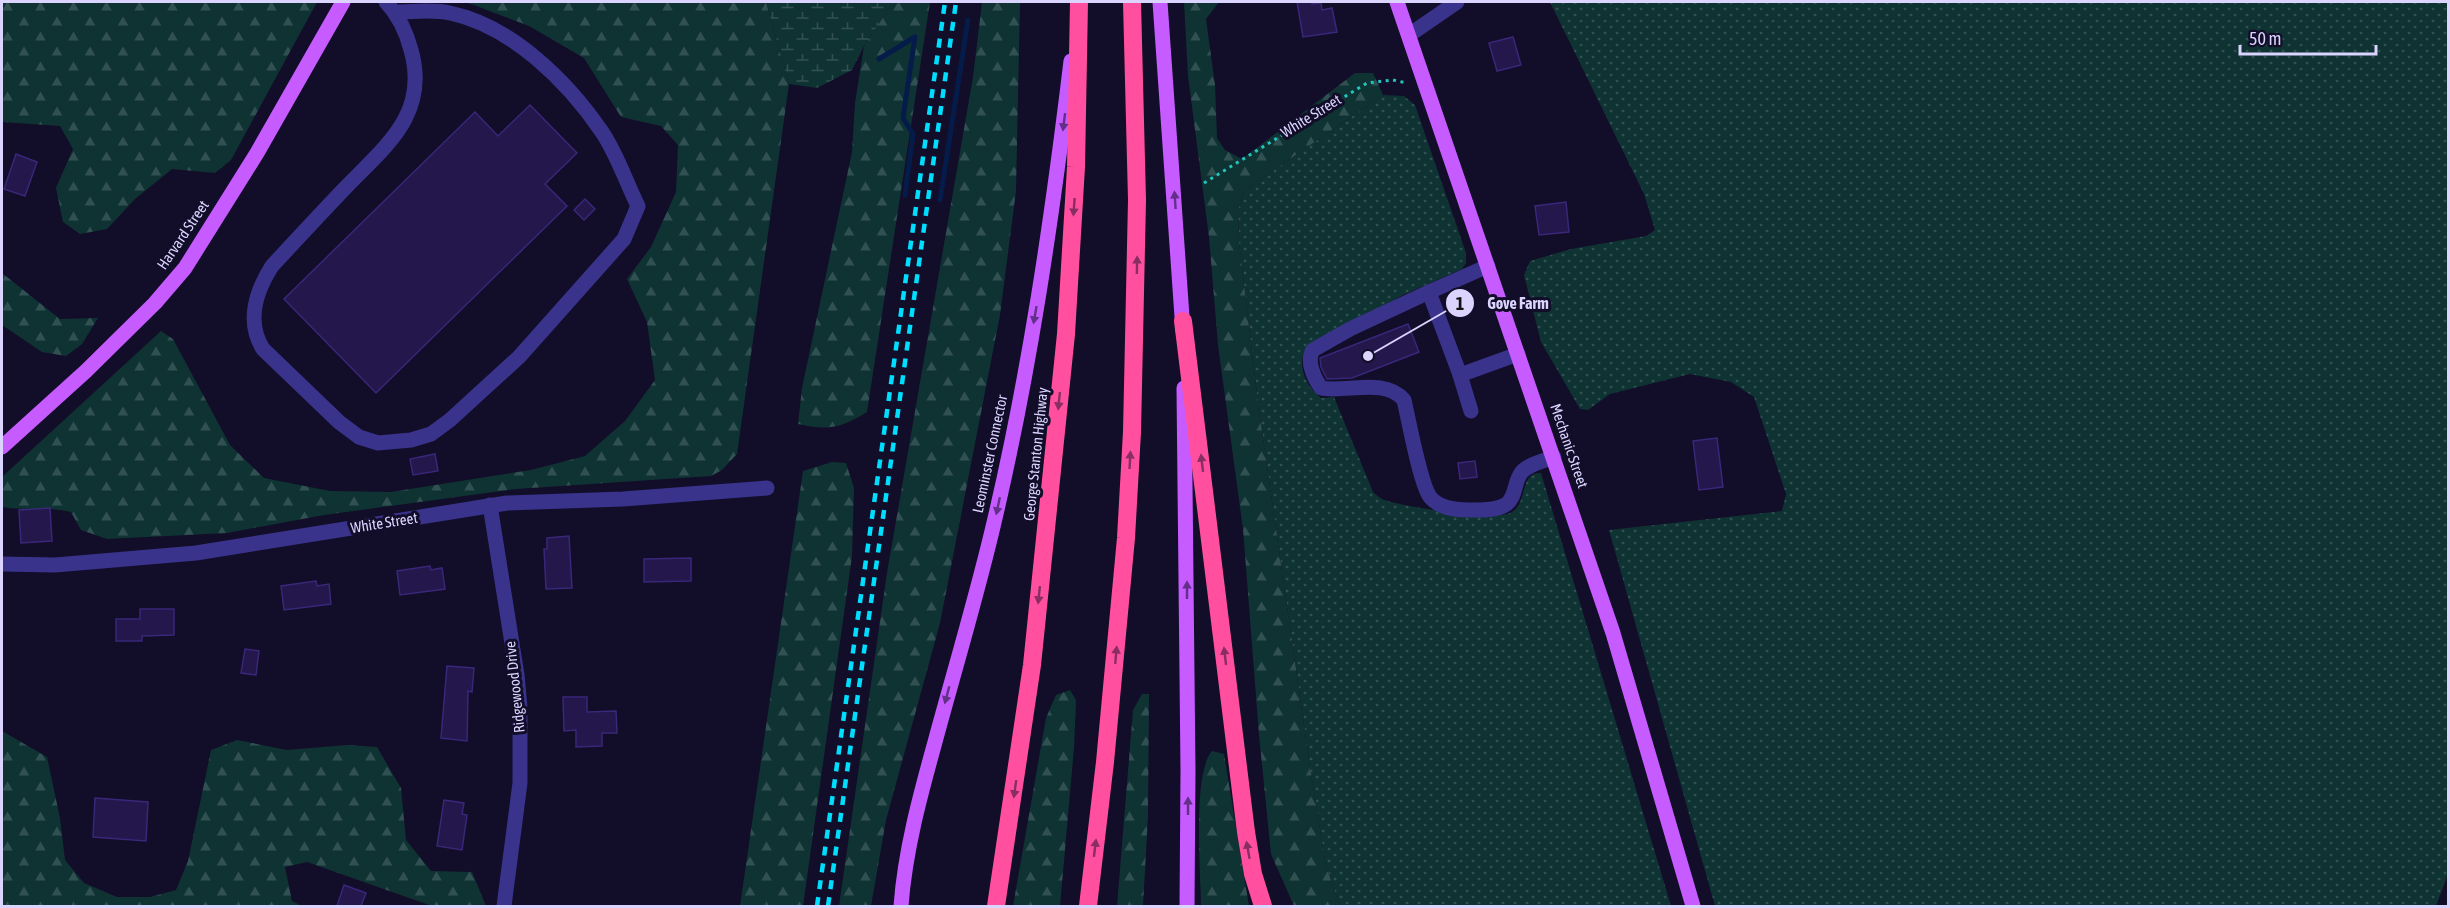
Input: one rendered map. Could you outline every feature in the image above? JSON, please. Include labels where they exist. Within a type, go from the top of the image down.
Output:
[{"type":"highway","name":"George Stanton Highway","points":[[996,906],[1032,665],[1066,334],[1076,166],[1078,2]]},
{"type":"highway","points":[[1088,906],[1118,631],[1132,432],[1137,200],[1132,2]]},
{"type":"highway","points":[[1183,321],[1247,841],[1253,874],[1263,906]]},
{"type":"main road","name":"Harvard Street","points":[[2,447],[86,371],[155,303],[185,268],[257,153],[343,2]]},
{"type":"main road","name":"Leominster Connector","points":[[901,906],[911,840],[924,782],[992,532],[1022,392],[1055,195],[1078,2]]},
{"type":"main road","points":[[1160,2],[1183,321],[1188,771],[1187,906]]},
{"type":"main road","name":"Mechanic Street","points":[[1397,2],[1613,633],[1693,906]]},
{"type":"street","points":[[1409,35],[1457,2]]},
{"type":"street","points":[[391,7],[448,12],[469,18],[492,28],[552,70],[603,133],[638,206],[624,239],[519,357],[467,405],[431,434],[411,440],[378,443],[359,437],[339,422],[263,349],[257,340],[255,301],[261,284],[272,266],[393,139],[406,120],[412,106],[416,84],[414,59],[405,30],[391,7]]},
{"type":"street","points":[[1488,266],[1350,328],[1313,350],[1310,360],[1321,388],[1331,390],[1347,387],[1373,388],[1401,396],[1404,400],[1424,483],[1430,497],[1438,504],[1476,510],[1503,506],[1510,499],[1519,476],[1525,469],[1554,457]]},
{"type":"street","points":[[1429,292],[1471,411]]},
{"type":"street","points":[[1460,375],[1518,354]]},
{"type":"street","name":"White Street","points":[[2,564],[55,565],[196,553],[490,505],[623,499],[767,488]]},
{"type":"street","name":"Ridgewood Drive","points":[[490,505],[517,675],[520,708],[518,803],[504,906]]},
{"type":"path","name":"White Street","points":[[1203,183],[1367,83],[1393,80],[1427,88]]},
{"type":"green space","points":[[2,2],[317,2],[231,160],[215,173],[172,169],[135,199],[107,229],[80,234],[63,222],[56,188],[73,149],[60,126],[2,122]]},
{"type":"green space","points":[[466,2],[766,2],[789,84],[737,454],[722,470],[711,476],[516,489],[324,515],[227,533],[107,539],[81,530],[71,512],[2,507],[2,477],[161,331],[173,339],[230,445],[264,478],[330,491],[391,492],[531,470],[585,456],[625,421],[655,380],[647,322],[627,279],[651,247],[676,192],[678,145],[661,126],[621,117],[584,58],[529,26]]},
{"type":"green space","points":[[766,2],[893,2],[864,46],[852,70],[817,88],[789,84]]},
{"type":"green space","points":[[893,2],[930,2],[867,412],[850,422],[834,427],[798,424],[802,388],[852,152],[855,103],[864,46]]},
{"type":"green space","points":[[982,2],[1020,2],[1016,191],[1000,315],[940,623],[886,820],[871,906],[839,906],[887,573],[973,77]]},
{"type":"green space","points":[[1184,2],[1219,2],[1206,19],[1215,85],[1217,138],[1225,150],[1242,159],[1355,73],[1373,73],[1383,95],[1245,190],[1238,210],[1239,242],[1258,403],[1310,767],[1326,866],[1340,906],[1294,906],[1271,854],[1243,529],[1218,345],[1209,237],[1188,76]]},
{"type":"green space","points":[[1550,2],[2448,2],[2448,874],[2436,906],[1715,906],[1609,530],[1782,511],[1786,494],[1754,397],[1731,382],[1690,374],[1610,394],[1588,410],[1580,409],[1541,342],[1524,275],[1530,261],[1571,249],[1646,236],[1655,230],[1644,194]]},
{"type":"green space","points":[[1383,95],[1404,96],[1415,105],[1466,253],[1466,263],[1462,269],[1401,296],[1304,352],[1302,365],[1305,377],[1321,398],[1334,397],[1373,492],[1380,498],[1409,506],[1448,512],[1501,515],[1516,509],[1529,478],[1541,473],[1671,906],[1340,906],[1326,866],[1310,767],[1258,403],[1239,242],[1238,210],[1245,190]]},
{"type":"green space","points":[[2,273],[60,319],[98,318],[82,344],[66,356],[42,352],[2,325]]},
{"type":"green space","points":[[832,462],[846,463],[854,488],[852,556],[803,906],[740,906],[803,471]]},
{"type":"green space","points":[[1070,690],[1076,700],[1074,748],[1060,906],[1013,906],[1046,718],[1056,695]]},
{"type":"green space","points":[[1142,694],[1149,694],[1148,816],[1143,906],[1117,906],[1133,710]]},
{"type":"green space","points":[[2,731],[47,757],[60,818],[65,860],[84,883],[117,897],[150,897],[176,890],[188,861],[211,750],[237,740],[287,750],[347,745],[377,747],[401,788],[406,840],[431,871],[472,872],[486,906],[432,906],[307,862],[285,867],[292,901],[302,906],[2,906]]},
{"type":"green space","points":[[1212,751],[1224,754],[1249,906],[1201,906],[1200,801],[1206,763]]},
{"type":"building","points":[[1297,2],[1321,3],[1322,10],[1332,8],[1337,32],[1303,37]]},
{"type":"building","points":[[1513,37],[1521,65],[1497,71],[1489,43]]},
{"type":"building","points":[[530,105],[577,153],[545,184],[567,206],[376,393],[284,299],[475,112],[498,136]]},
{"type":"building","points":[[16,154],[37,162],[25,196],[4,189]]},
{"type":"building","points":[[585,199],[595,209],[584,220],[574,210]]},
{"type":"building","points":[[1566,202],[1569,232],[1539,235],[1535,206]]},
{"type":"building","points":[[1408,324],[1419,352],[1352,378],[1327,379],[1321,367],[1320,358]]},
{"type":"building","points":[[1717,438],[1723,487],[1699,490],[1693,441]]},
{"type":"building","points":[[435,454],[438,471],[413,475],[410,459]]},
{"type":"building","points":[[1475,461],[1477,477],[1460,479],[1458,463]]},
{"type":"building","points":[[50,508],[52,541],[21,543],[19,510]]},
{"type":"building","points":[[569,536],[572,588],[546,589],[544,549],[547,549],[547,538]]},
{"type":"building","points":[[691,558],[691,581],[644,582],[644,559]]},
{"type":"building","points":[[430,566],[431,570],[442,568],[445,589],[400,595],[397,571]]},
{"type":"building","points":[[316,581],[317,586],[329,584],[331,604],[284,610],[281,586]]},
{"type":"building","points":[[140,609],[174,609],[174,635],[142,636],[142,641],[116,641],[116,619],[140,619]]},
{"type":"building","points":[[245,649],[259,651],[256,675],[241,673]]},
{"type":"building","points":[[447,666],[474,668],[472,692],[468,691],[467,741],[441,738]]},
{"type":"building","points":[[563,697],[587,697],[587,712],[616,711],[617,733],[602,733],[602,746],[576,747],[576,730],[564,731]]},
{"type":"building","points":[[95,798],[148,802],[146,841],[93,837]]},
{"type":"building","points":[[444,800],[464,803],[462,814],[467,815],[462,850],[437,846]]},
{"type":"building","points":[[344,885],[366,893],[361,906],[337,906]]},
{"type":"waterway","points":[[940,200],[968,20]]},
{"type":"waterway","points":[[879,59],[915,37],[903,118],[913,134],[905,195]]},
{"type":"railway","points":[[817,906],[945,2]]},
{"type":"railway","points":[[828,906],[956,2]]},
{"type":"place","name":"Gove Farm","points":[[1368,356]]}]
